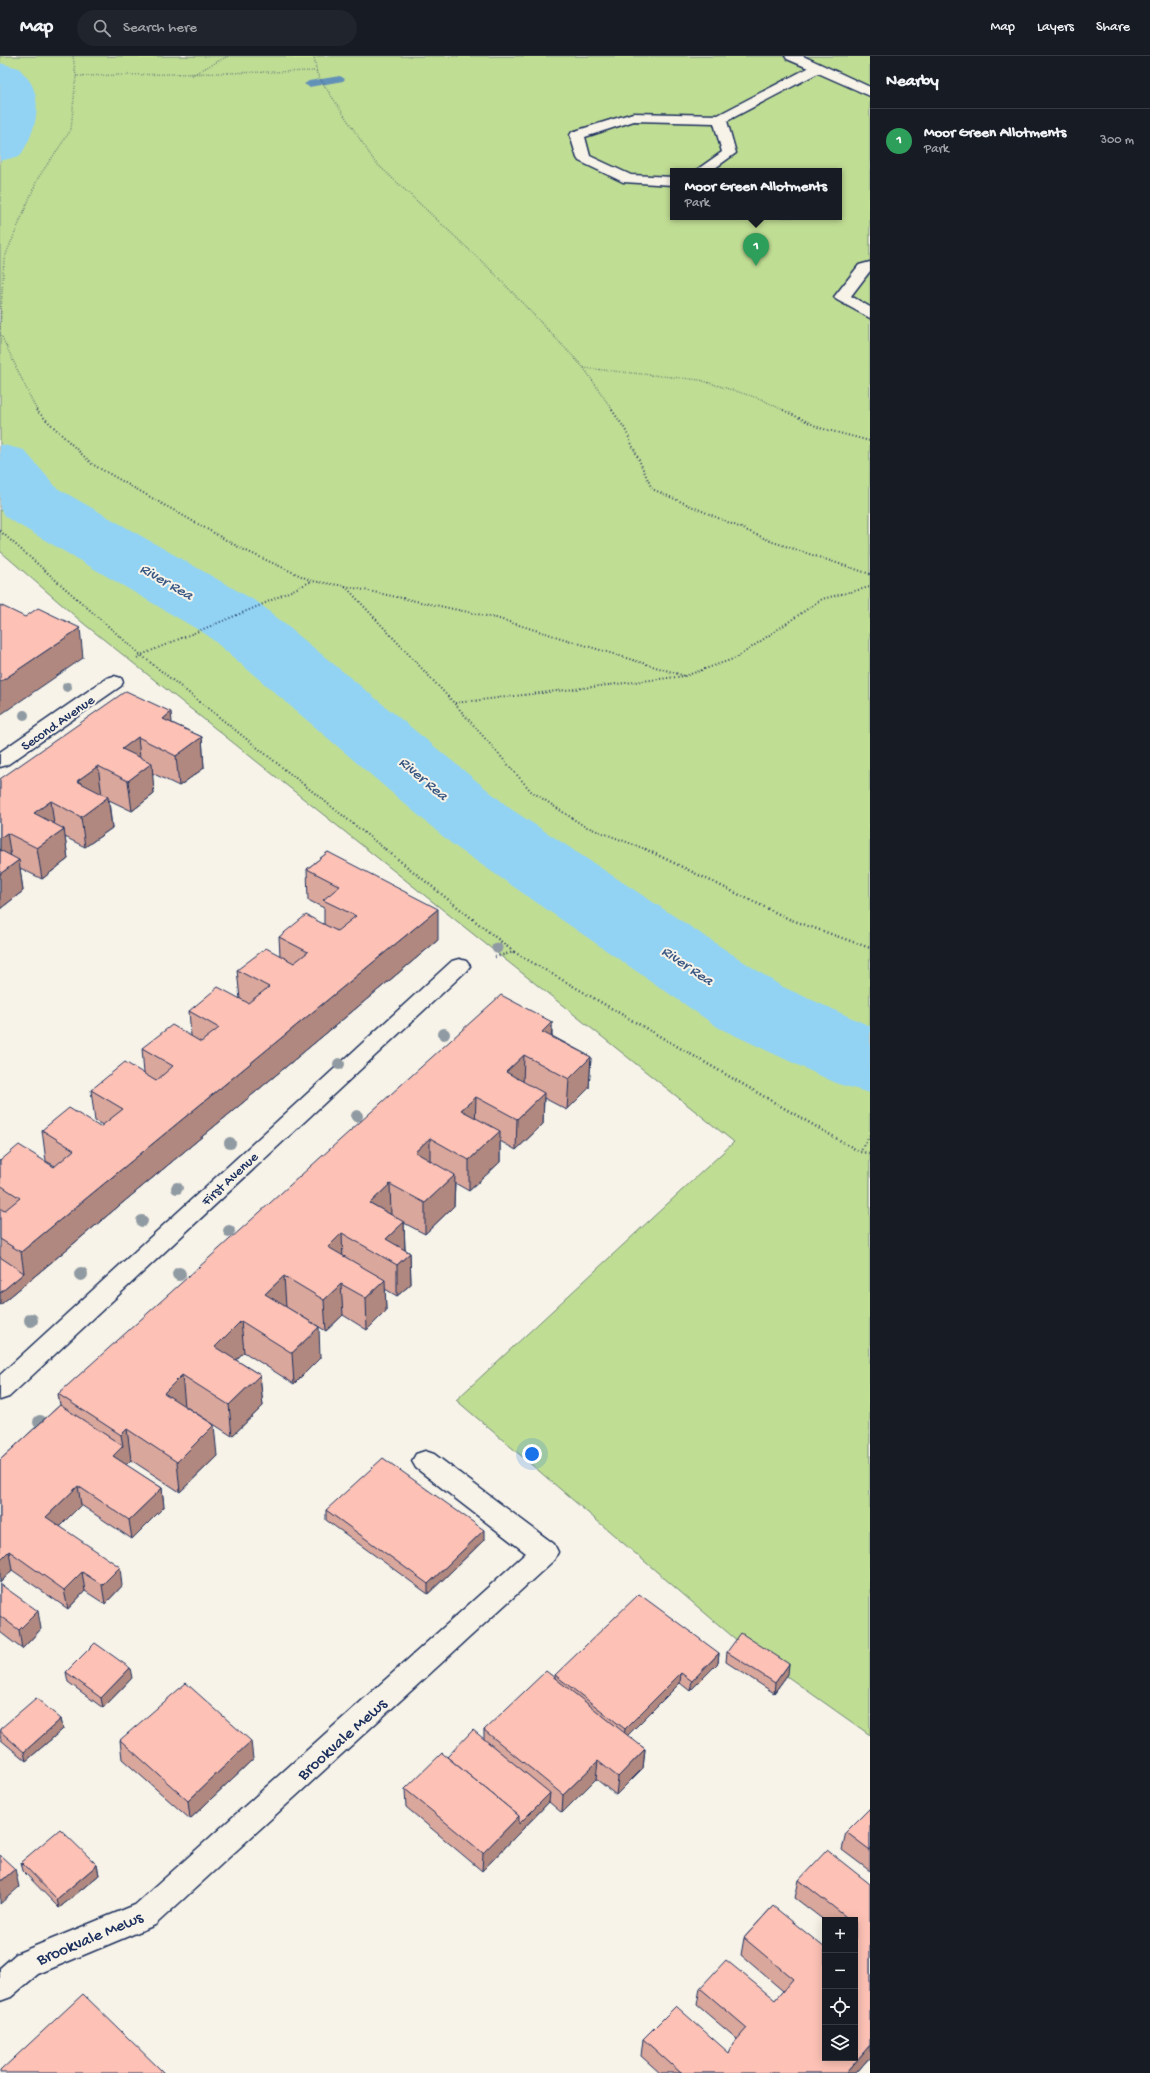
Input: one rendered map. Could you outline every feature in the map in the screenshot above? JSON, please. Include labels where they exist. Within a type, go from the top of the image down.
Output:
[{"type":"street","points":[[792,56],[870,92]]},
{"type":"street","points":[[670,181],[628,179],[592,162],[584,158],[577,135],[633,118],[720,119],[818,68]]},
{"type":"street","points":[[706,168],[729,153],[720,119]]},
{"type":"street","points":[[870,266],[864,268],[842,296],[870,313]]},
{"type":"street","name":"Second Avenue","points":[[0,761],[114,682]]},
{"type":"street","name":"First Avenue","points":[[0,1390],[459,966]]},
{"type":"street","name":"Brookvale Mews","points":[[0,1988],[27,1964],[145,1915],[546,1552],[426,1461]]},
{"type":"path","points":[[0,329],[4,259],[38,178],[71,130],[76,76],[73,56]]},
{"type":"path","points":[[192,75],[228,56]]},
{"type":"path","points":[[314,56],[317,74],[375,162],[492,271],[584,368],[625,429],[652,489],[773,542],[870,574]]},
{"type":"path","points":[[76,76],[192,75],[317,70]]},
{"type":"path","points":[[0,332],[37,411],[92,464],[242,549],[312,581],[345,586],[496,618],[685,676]]},
{"type":"path","points":[[584,368],[700,380],[760,399],[820,428],[870,441]]},
{"type":"path","points":[[0,531],[141,655],[514,952],[860,1152],[870,1153]]},
{"type":"path","points":[[141,655],[261,606],[312,581]]},
{"type":"path","points":[[345,586],[454,703],[531,791],[584,826],[656,854],[789,919],[870,948]]},
{"type":"path","points":[[454,703],[685,676],[736,658],[822,599],[870,587]]},
{"type":"path","points":[[459,966],[514,952]]},
{"type":"path","points":[[860,1152],[870,1135]]},
{"type":"green space","points":[[0,56],[870,56],[870,1735],[740,1643],[456,1400],[734,1142],[83,623],[0,551]]},
{"type":"building","points":[[0,605],[25,617],[38,608],[80,628],[0,682]]},
{"type":"building","points":[[126,691],[171,712],[163,719],[202,737],[176,756],[138,737],[122,749],[152,763],[128,781],[98,766],[77,781],[108,797],[81,817],[51,801],[34,813],[64,829],[37,848],[7,833],[0,838],[0,779]]},
{"type":"building","points":[[0,850],[19,860],[0,874]]},
{"type":"building","points":[[328,852],[438,909],[21,1252],[0,1239],[0,1208],[4,1211],[20,1198],[0,1185],[0,1161],[19,1145],[54,1167],[74,1150],[42,1130],[69,1108],[100,1127],[123,1109],[91,1090],[125,1062],[156,1081],[173,1066],[142,1048],[172,1025],[201,1042],[219,1028],[189,1011],[218,987],[248,1003],[269,987],[237,970],[266,948],[294,963],[308,952],[279,937],[306,915],[337,931],[356,916],[323,900],[340,886],[307,869]]},
{"type":"building","points":[[501,995],[552,1022],[542,1032],[591,1057],[569,1079],[524,1055],[506,1072],[544,1093],[517,1119],[476,1097],[461,1110],[500,1131],[469,1160],[430,1138],[415,1152],[455,1175],[425,1203],[390,1184],[370,1203],[404,1222],[386,1239],[410,1253],[397,1265],[342,1233],[328,1247],[385,1280],[366,1298],[341,1284],[324,1300],[284,1276],[265,1294],[319,1327],[292,1353],[241,1321],[215,1347],[260,1375],[229,1405],[182,1375],[164,1393],[214,1425],[177,1462],[127,1429],[121,1435],[58,1394]]},
{"type":"building","points":[[0,1257],[24,1273],[0,1293]]},
{"type":"building","points":[[60,1405],[123,1446],[113,1456],[162,1488],[129,1520],[78,1486],[46,1517],[120,1567],[102,1585],[82,1572],[64,1590],[9,1551],[0,1560],[0,1460]]},
{"type":"building","points":[[383,1458],[484,1530],[428,1584],[326,1510]]},
{"type":"building","points":[[0,1584],[38,1611],[19,1630],[0,1616]]},
{"type":"building","points":[[639,1594],[719,1653],[692,1681],[681,1673],[625,1729],[555,1675]]},
{"type":"building","points":[[741,1633],[789,1664],[775,1683],[727,1652]]},
{"type":"building","points":[[95,1643],[130,1668],[101,1698],[66,1672]]},
{"type":"building","points":[[546,1671],[645,1749],[618,1777],[598,1761],[563,1795],[484,1730]]},
{"type":"building","points":[[186,1683],[251,1741],[188,1801],[120,1740]]},
{"type":"building","points":[[36,1698],[61,1719],[24,1752],[0,1731],[0,1729]]},
{"type":"building","points":[[473,1730],[550,1793],[519,1824],[519,1816],[447,1757]]},
{"type":"building","points":[[442,1753],[519,1816],[483,1853],[405,1789]]},
{"type":"building","points":[[870,1808],[870,1850],[846,1832]]},
{"type":"building","points":[[60,1829],[97,1865],[57,1899],[21,1862]]},
{"type":"building","points":[[827,1850],[870,1884],[870,2045],[858,2059],[858,1917],[846,1917],[799,1880]]},
{"type":"building","points":[[0,1855],[15,1869],[0,1882]]},
{"type":"building","points":[[773,1906],[822,1946],[822,2061],[856,2061],[846,2073],[681,2073],[643,2039],[676,2006],[729,2053],[733,2044],[747,2028],[700,1988],[726,1960],[775,2000],[793,1979],[744,1938]]},
{"type":"building","points":[[83,1994],[164,2073],[0,2073],[0,2071]]},
{"type":"waterway","name":"River Rea","points":[[0,79],[5,86],[10,110],[0,144]]},
{"type":"waterway","points":[[309,84],[340,79]]},
{"type":"waterway","name":"River Rea","points":[[0,464],[32,503],[233,619],[482,827],[750,1007],[870,1062]]},
{"type":"place","name":"Moor Green Allotments","points":[[756,266]]}]
